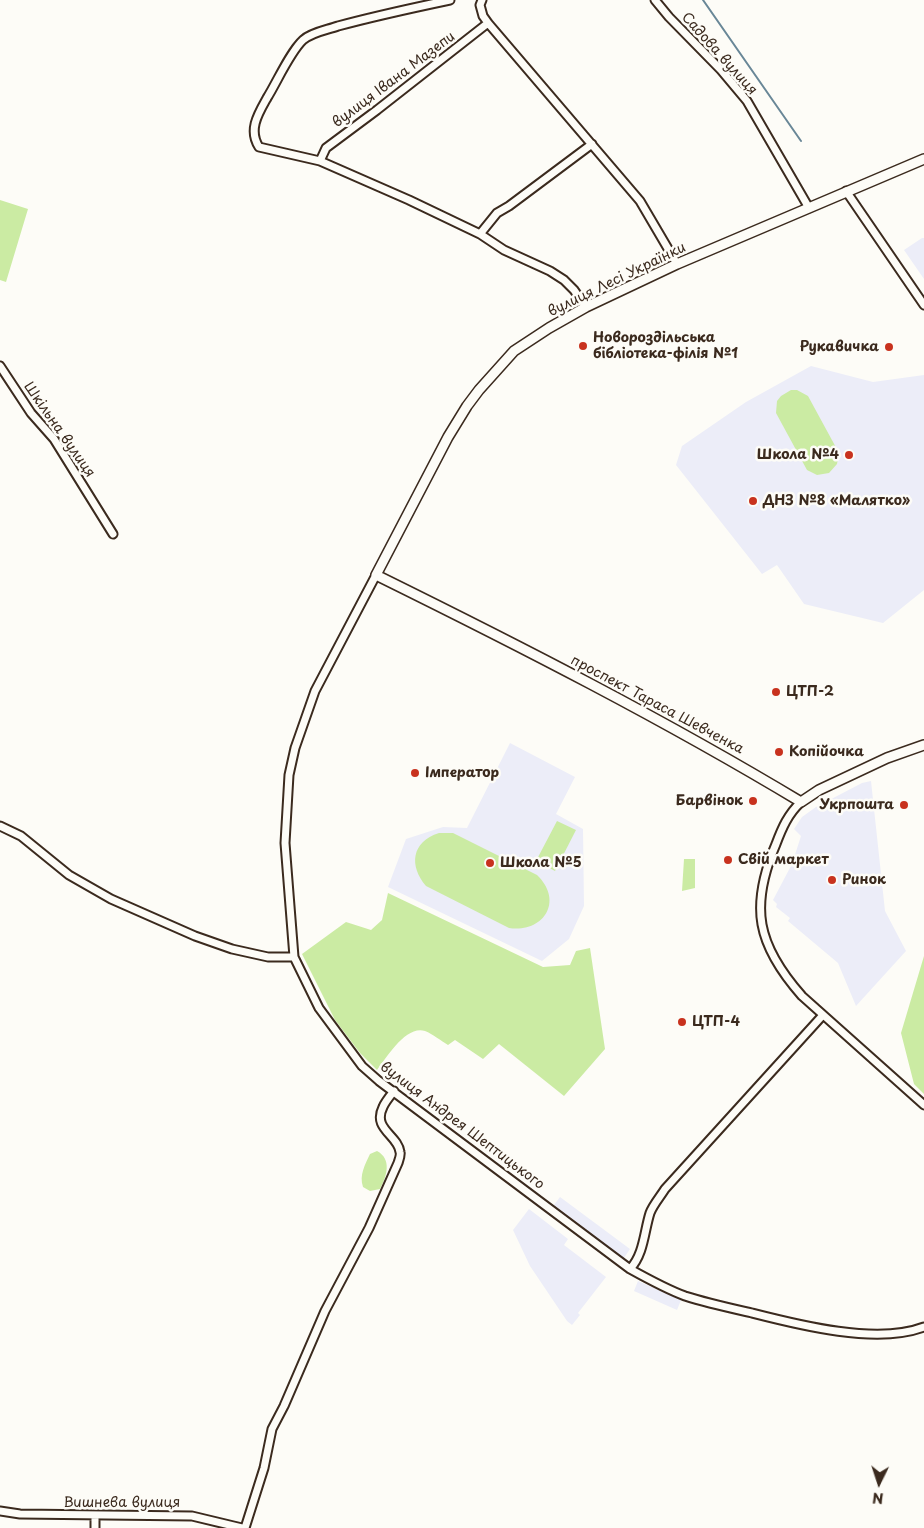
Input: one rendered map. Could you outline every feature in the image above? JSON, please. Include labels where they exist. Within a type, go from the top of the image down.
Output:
[{"type":"street","points":[[450,0],[369,18],[315,33],[304,39],[295,50],[255,121],[254,136],[259,147],[320,161],[480,234],[504,250],[550,271],[569,285],[586,307]]},
{"type":"street","name":"Садова вулиця","points":[[655,0],[669,18],[721,70],[747,101],[808,206]]},
{"type":"street","points":[[479,2],[483,16],[488,23],[640,201],[676,262]]},
{"type":"street","name":"вулиця Івана Мазепи","points":[[320,161],[326,148],[488,23]]},
{"type":"street","points":[[480,234],[497,214],[592,144]]},
{"type":"street","name":"вулиця Лесі Українки","points":[[376,575],[448,437],[479,390],[514,351],[586,307],[676,262],[924,159]]},
{"type":"street","points":[[846,192],[924,305]]},
{"type":"street","name":"Шкільна вулиця","points":[[0,366],[31,413],[54,439],[113,534]]},
{"type":"street","name":"проспект Тараса Шевченка","points":[[376,575],[722,754],[801,802]]},
{"type":"street","name":"вулиця Андрея Шептицького","points":[[376,575],[315,691],[295,748],[290,775],[285,843],[294,957],[319,1008],[362,1066],[379,1081],[630,1269],[654,1282],[685,1296],[802,1325],[880,1334],[911,1332],[924,1327]]},
{"type":"street","points":[[924,745],[887,758],[819,790],[801,802],[790,813],[772,851],[761,890],[759,908],[760,922],[765,939],[790,983],[822,1015],[924,1105]]},
{"type":"street","points":[[0,826],[21,836],[69,875],[111,899],[195,936],[232,948],[268,957],[294,957]]},
{"type":"street","points":[[630,1269],[637,1262],[651,1211],[665,1190],[822,1015]]},
{"type":"street","points":[[244,1528],[264,1468],[272,1429],[284,1406],[325,1311],[369,1228],[398,1163],[400,1152],[398,1147],[380,1121],[382,1108],[394,1091]]},
{"type":"street","name":"Вишнева вулиця","points":[[0,1511],[20,1514],[95,1516],[192,1516],[244,1528]]},
{"type":"street","points":[[95,1516],[95,1528]]},
{"type":"shaded area","points":[[924,238],[924,279],[904,250]]},
{"type":"shaded area","points":[[811,366],[873,382],[924,375],[924,590],[883,623],[804,604],[777,565],[762,574],[676,465],[682,446],[746,402]]},
{"type":"shaded area","name":"Школа №5","points":[[510,743],[575,777],[556,814],[583,829],[584,906],[569,939],[542,961],[388,887],[406,839],[443,827],[467,828]]},
{"type":"shaded area","name":"Ринок","points":[[871,781],[885,911],[906,951],[856,1006],[838,963],[788,921],[790,918],[776,907],[777,904],[773,900],[792,864],[801,836],[794,829],[802,817],[816,807],[862,783]]},
{"type":"shaded area","points":[[560,1197],[630,1249],[624,1258],[554,1205]]},
{"type":"shaded area","points":[[529,1209],[568,1239],[564,1245],[606,1277],[578,1313],[580,1315],[572,1325],[567,1321],[530,1266],[513,1230]]},
{"type":"shaded area","points":[[638,1281],[681,1300],[677,1310],[634,1291]]},
{"type":"green space","points":[[0,200],[28,209],[6,282],[0,280]]},
{"type":"green space","points":[[791,390],[797,390],[808,396],[839,453],[837,464],[829,473],[817,475],[807,470],[776,413],[777,401]]},
{"type":"green space","points":[[557,821],[576,830],[555,871],[536,861]]},
{"type":"green space","points":[[439,833],[453,833],[537,875],[545,885],[549,895],[549,905],[546,913],[532,925],[521,928],[509,928],[426,886],[417,871],[416,855],[418,848],[423,842]]},
{"type":"green space","points":[[684,859],[695,859],[695,888],[682,891]]},
{"type":"green space","points":[[388,893],[543,967],[570,965],[576,951],[590,948],[605,1049],[564,1096],[499,1044],[483,1059],[455,1040],[448,1045],[428,1032],[418,1030],[404,1037],[377,1070],[360,1053],[335,1020],[302,954],[346,922],[371,930],[382,920]]},
{"type":"green space","points":[[924,956],[924,1094],[914,1084],[901,1033]]},
{"type":"green space","points":[[377,1151],[385,1158],[387,1168],[385,1179],[380,1189],[370,1191],[363,1187],[362,1174],[370,1154]]},
{"type":"waterway","points":[[703,0],[801,141]]},
{"type":"place","name":"Новороздільська бібліотека-філія №1","points":[[583,346]]},
{"type":"place","name":"Рукавичка","points":[[889,347]]},
{"type":"place","name":"Школа №4","points":[[849,455]]},
{"type":"place","name":"ДНЗ №8 «Малятко»","points":[[753,501]]},
{"type":"place","name":"ЦТП-2","points":[[776,692]]},
{"type":"place","name":"Копійочка","points":[[779,752]]},
{"type":"place","name":"Імператор","points":[[415,773]]},
{"type":"place","name":"Барвінок","points":[[753,801]]},
{"type":"place","name":"Укрпошта","points":[[904,805]]},
{"type":"place","name":"Свiй маркет","points":[[728,860]]},
{"type":"place","name":"Школа №5","points":[[490,863]]},
{"type":"place","name":"Ринок","points":[[832,880]]},
{"type":"place","name":"ЦТП-4","points":[[682,1022]]}]
